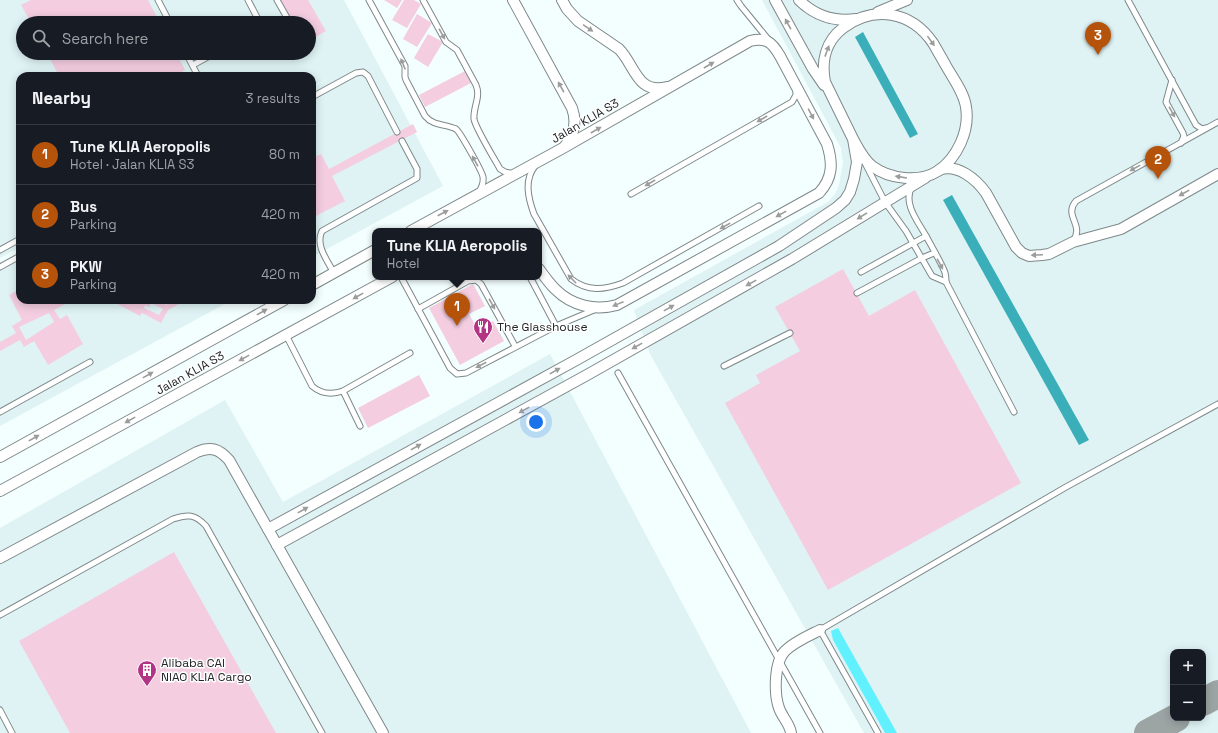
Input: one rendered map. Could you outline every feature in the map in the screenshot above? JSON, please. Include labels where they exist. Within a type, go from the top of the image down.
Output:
[{"type":"street","points":[[514,0],[572,108],[574,115],[573,132],[570,140],[564,148]]},
{"type":"street","points":[[562,0],[572,16],[625,54],[637,77],[645,85],[656,88],[674,85]]},
{"type":"street","points":[[775,0],[813,69],[829,93],[861,154],[872,166],[888,174],[904,178],[923,177],[945,168],[956,169],[973,179],[981,186],[1012,241],[1022,253],[1029,256],[1054,252],[1073,242],[1121,229],[1218,174]]},
{"type":"street","points":[[277,544],[621,356],[792,259],[935,172],[951,159],[966,127],[966,106],[960,90],[933,43],[918,27],[909,20],[889,14],[866,16],[849,20],[832,18],[814,12],[799,0]]},
{"type":"street","points":[[829,93],[823,72],[826,51],[830,43],[841,30],[854,21],[907,0]]},
{"type":"street","name":"Jalan KLIA S3","points":[[417,228],[564,148],[750,41],[761,39],[771,43]]},
{"type":"street","points":[[542,273],[553,288],[572,302],[597,308],[617,305],[812,196],[823,188],[827,182],[831,169],[827,144],[779,53],[771,43]]},
{"type":"street","points":[[268,529],[578,359],[779,246],[830,213],[845,200],[852,186],[856,162],[853,139]]},
{"type":"street","points":[[316,283],[372,252]]},
{"type":"street","name":"Jalan KLIA S3","points":[[2,489],[387,280]]},
{"type":"street","name":"Jalan KLIA S3","points":[[3,454],[277,304]]},
{"type":"street","points":[[0,558],[196,452],[209,448],[220,451],[230,460],[383,733]]},
{"type":"street","points":[[791,733],[779,709],[777,699],[776,680],[780,660],[784,652],[791,646],[820,630]]},
{"type":"lane","points":[[158,0],[166,16]]},
{"type":"lane","points":[[248,0],[256,16]]},
{"type":"lane","points":[[277,0],[286,16]]},
{"type":"lane","points":[[369,0],[405,66],[404,77],[425,116],[433,123],[457,130],[482,173],[484,183],[476,196]]},
{"type":"lane","points":[[424,0],[448,44],[457,50],[476,85],[478,96],[474,120],[498,165],[505,172],[518,173]]},
{"type":"lane","points":[[737,0],[771,43]]},
{"type":"lane","points":[[1128,0],[1196,125],[1202,129],[1208,128]]},
{"type":"lane","points":[[190,60],[196,72]]},
{"type":"lane","points":[[193,65],[202,60]]},
{"type":"lane","points":[[316,95],[356,73],[363,72],[368,76],[397,132]]},
{"type":"lane","points":[[1172,80],[1166,102],[1183,133],[1184,136],[1181,143]]},
{"type":"lane","points":[[631,194],[792,102],[796,95],[795,84]]},
{"type":"lane","points":[[1073,242],[1078,229],[1071,211],[1072,205],[1076,201],[1218,122]]},
{"type":"lane","points":[[334,273],[320,246],[319,241],[322,231],[417,178],[417,170],[402,141]]},
{"type":"lane","points":[[861,154],[885,202],[913,242],[932,276],[946,282]]},
{"type":"lane","points":[[542,228],[534,214],[528,194],[529,177],[532,170],[543,159]]},
{"type":"lane","points":[[913,185],[910,190],[909,200],[917,223],[926,236],[945,272],[946,282],[1014,412]]},
{"type":"lane","points":[[542,228],[571,279],[578,285],[588,288],[609,288],[623,283],[759,206]]},
{"type":"lane","points":[[861,272],[926,236]]},
{"type":"lane","points":[[0,250],[16,241]]},
{"type":"lane","points":[[857,294],[922,258],[934,253]]},
{"type":"lane","points":[[0,267],[16,258]]},
{"type":"lane","points":[[403,280],[450,368],[457,374],[466,373],[515,346],[597,308]]},
{"type":"lane","points":[[418,309],[468,281],[476,280],[482,284],[515,346]]},
{"type":"lane","points":[[532,280],[556,326]]},
{"type":"lane","points":[[724,366],[790,333]]},
{"type":"lane","points":[[286,335],[312,386],[317,391],[324,393],[337,393],[343,391],[410,354]]},
{"type":"lane","points":[[0,412],[90,362]]},
{"type":"lane","points":[[618,374],[820,733]]},
{"type":"lane","points":[[343,391],[360,426]]},
{"type":"lane","points":[[878,733],[820,630],[1066,487],[1218,404]]},
{"type":"lane","points":[[0,614],[173,519],[182,516],[191,516],[199,519],[206,526],[322,733]]},
{"type":"lane","points":[[0,710],[12,733]]},
{"type":"shaded area","points":[[0,0],[344,0],[443,186],[316,255],[316,86],[329,78],[316,85],[316,72],[16,72],[16,249],[0,258]]},
{"type":"shaded area","points":[[762,0],[1218,0],[1218,733],[864,733],[650,354],[634,310],[828,202],[835,194],[839,185],[843,163],[841,148]]},
{"type":"shaded area","points":[[863,32],[918,134],[910,138],[855,37]]},
{"type":"shaded area","points":[[952,195],[1089,440],[1079,445],[943,200]]},
{"type":"shaded area","points":[[16,254],[16,304],[225,304],[0,426],[0,263]]},
{"type":"shaded area","points":[[550,354],[751,733],[0,733],[0,528],[225,400],[283,502]]},
{"type":"shaded area","points":[[838,628],[897,733],[885,733],[833,640],[831,631]]},
{"type":"building","points":[[31,0],[148,0],[156,16],[27,16],[21,5]]},
{"type":"building","points":[[280,0],[308,0],[326,31],[316,37],[316,16],[289,16]]},
{"type":"building","points":[[384,0],[402,0],[397,8]]},
{"type":"building","points":[[404,0],[414,0],[421,4],[407,28],[392,20]]},
{"type":"building","points":[[417,14],[432,23],[417,47],[403,39]]},
{"type":"building","points":[[428,34],[443,42],[428,67],[414,58]]},
{"type":"building","points":[[51,60],[180,60],[185,70],[182,72],[57,72]]},
{"type":"building","points":[[465,71],[471,83],[425,107],[419,95]]},
{"type":"building","points":[[413,124],[417,132],[332,176],[345,201],[316,216],[316,156],[321,154],[329,169]]},
{"type":"building","points":[[843,269],[869,316],[915,290],[1021,483],[828,590],[725,403],[760,383],[756,375],[800,351],[775,307]]},
{"type":"building","points":[[473,284],[485,306],[469,314],[478,330],[493,321],[504,341],[460,365],[429,308]]},
{"type":"building","points":[[16,291],[16,304],[65,304],[54,310],[60,319],[67,315],[83,344],[48,365],[34,341],[24,347],[20,340],[0,351],[0,342],[16,333],[12,326],[22,320],[9,295]],"holes":[[[49,313],[54,322],[26,340],[19,327]]]},
{"type":"building","points":[[118,304],[150,304],[149,307],[145,305],[144,308],[159,315],[163,309],[153,304],[179,304],[168,310],[161,323],[142,313],[140,316]]},
{"type":"building","points":[[419,375],[430,396],[368,428],[358,408]]},
{"type":"building","name":"Alibaba CAI NIAO KLIA Cargo","points":[[174,552],[276,733],[70,733],[19,641]]},
{"type":"taxiway","points":[[1206,700],[1218,694]]},
{"type":"taxiway","points":[[1148,733],[1170,721]]},
{"type":"place","name":"PKW","points":[[1098,55]]},
{"type":"place","name":"Bus","points":[[1158,179]]},
{"type":"place","name":"Tune KLIA Aeropolis","points":[[457,326]]},
{"type":"place","name":"The Glasshouse","points":[[483,344]]},
{"type":"place","name":"Alibaba CAI NIAO KLIA Cargo","points":[[147,687]]}]
